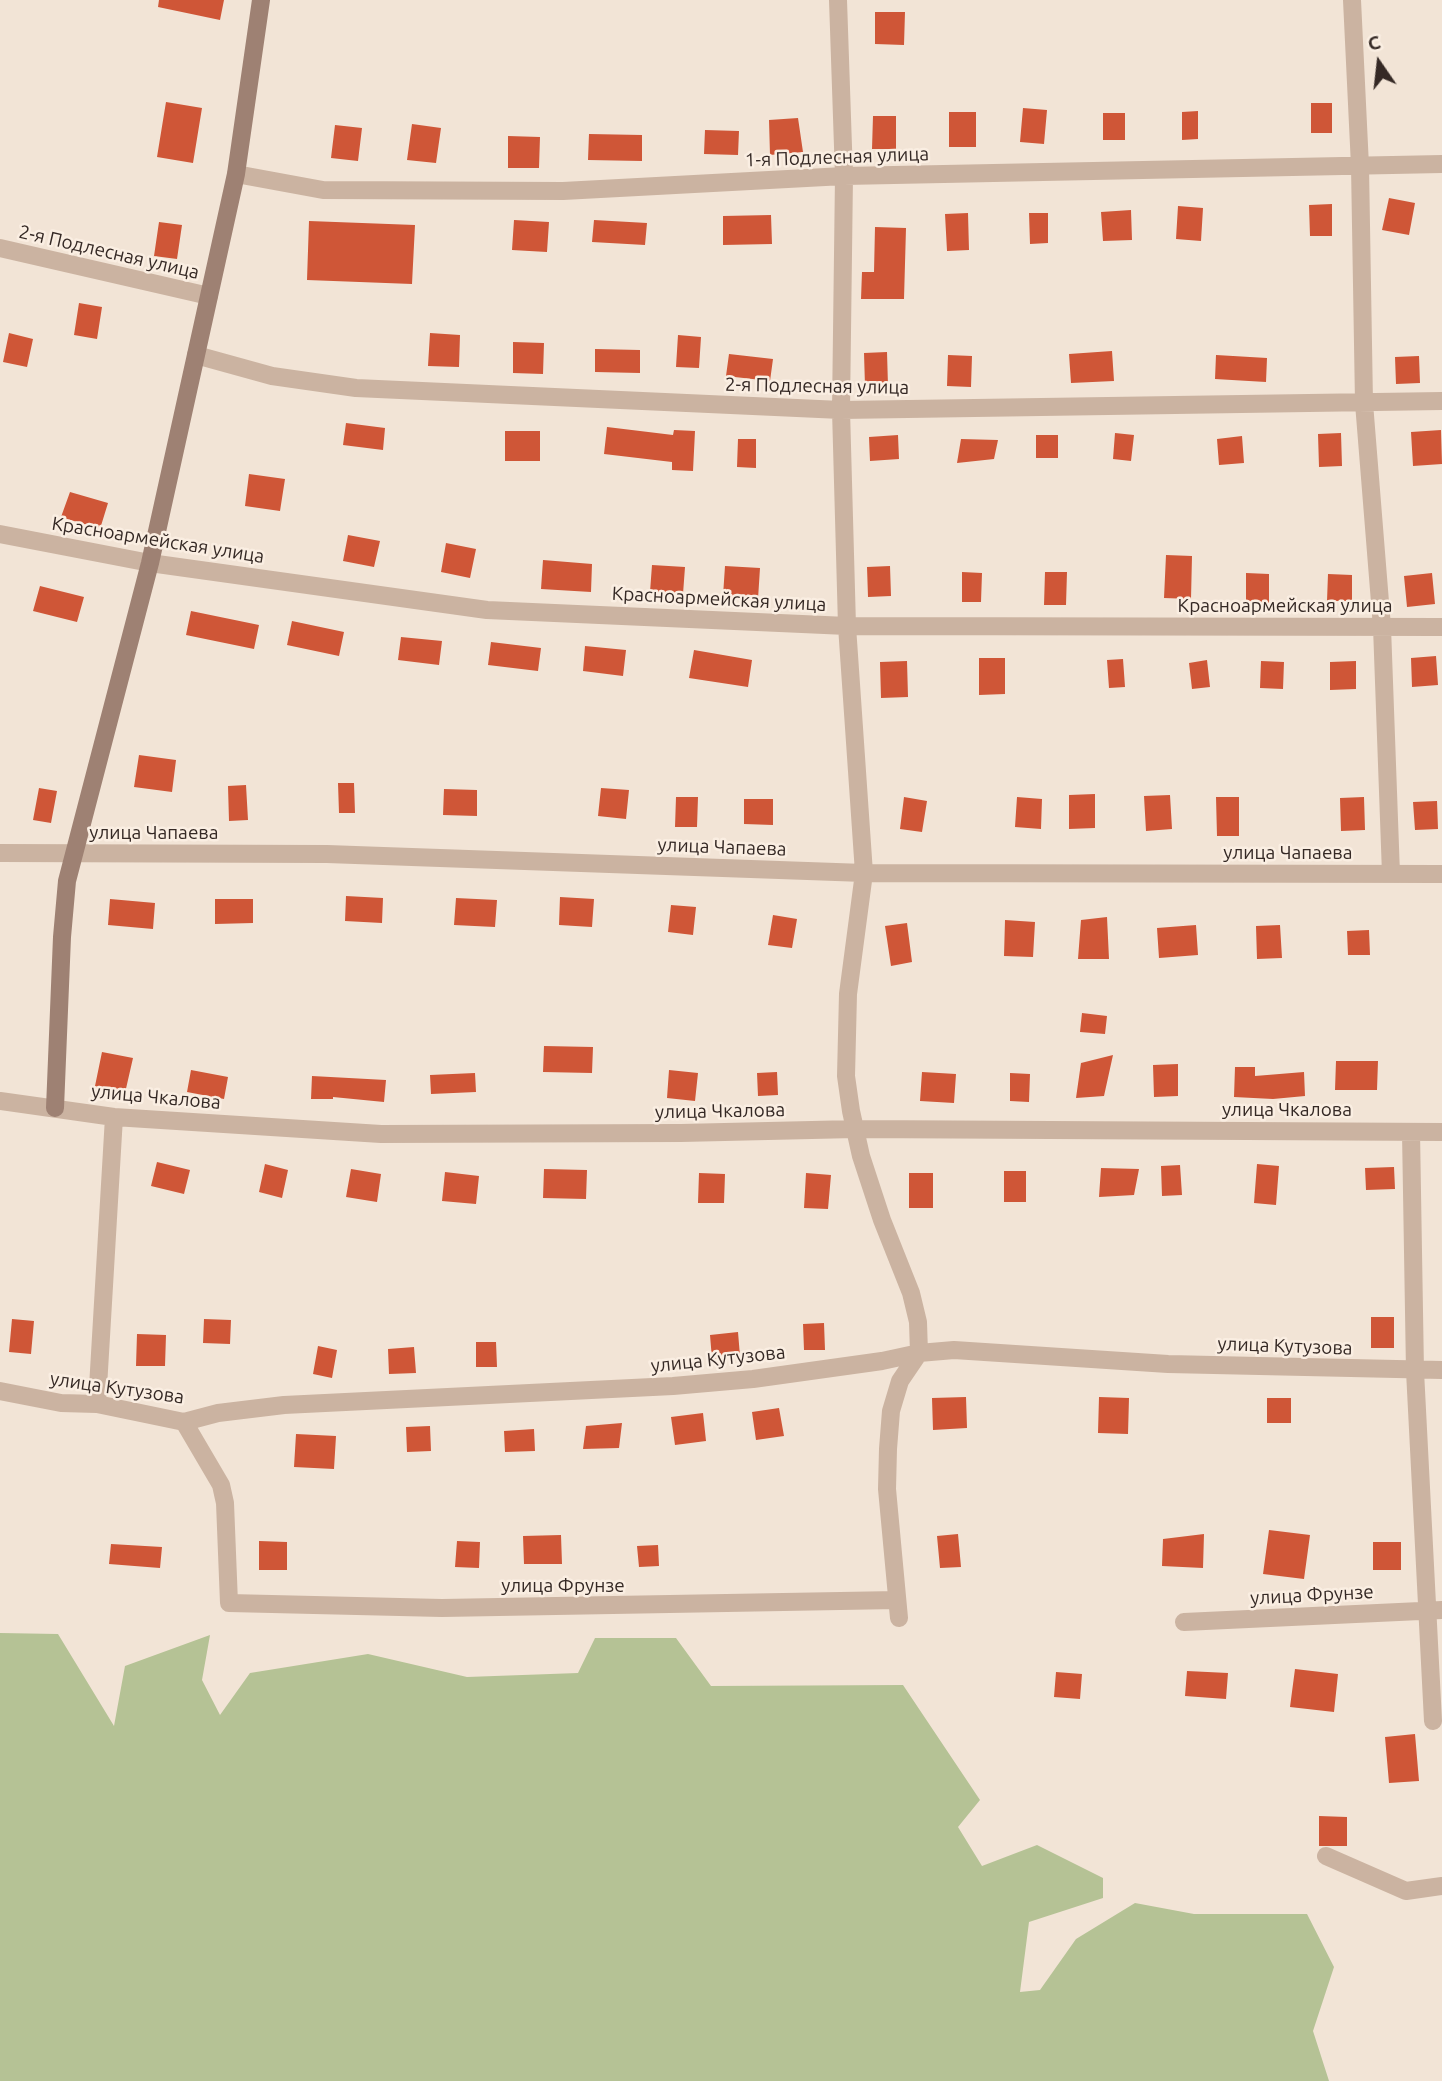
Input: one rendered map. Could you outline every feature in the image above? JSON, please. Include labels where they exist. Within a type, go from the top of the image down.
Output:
[{"type":"street","points":[[55,1108],[67,881],[150,563],[236,174],[261,0]]},
{"type":"street","points":[[838,0],[844,176],[841,410],[847,626],[864,873],[848,994],[846,1076],[861,1156],[911,1293],[918,1322],[919,1353]]},
{"type":"street","points":[[1352,0],[1360,166],[1364,403],[1382,627],[1391,874]]},
{"type":"street","name":"1-я Подлесная улица","points":[[236,174],[323,190],[563,191],[844,176],[1442,164]]},
{"type":"street","name":"2-я Подлесная улица","points":[[0,248],[209,296]]},
{"type":"street","name":"2-я Подлесная улица","points":[[196,355],[272,376],[356,388],[841,410],[1442,401]]},
{"type":"street","name":"Красноармейская улица","points":[[0,534],[150,563],[487,610],[847,626],[1442,627]]},
{"type":"street","name":"улица Чапаева","points":[[0,853],[327,854],[864,873],[1442,874]]},
{"type":"street","name":"улица Чкалова","points":[[0,1101],[114,1117],[381,1134],[681,1133],[855,1129],[1442,1132]]},
{"type":"street","points":[[97,1404],[114,1117]]},
{"type":"street","points":[[1411,1132],[1415,1371],[1434,1611],[1433,1721]]},
{"type":"street","name":"улица Кутузова","points":[[0,1391],[61,1403],[97,1404],[184,1422],[218,1413],[284,1405],[673,1386],[753,1379],[954,1350],[1168,1363],[1442,1370]]},
{"type":"street","name":"улица Фрунзе","points":[[184,1422],[221,1485],[225,1503],[229,1603],[442,1608],[665,1606],[898,1609],[887,1489],[891,1411],[900,1381],[919,1353]]},
{"type":"street","name":"улица Фрунзе","points":[[1184,1622],[1434,1611]]},
{"type":"street","points":[[1326,1856],[1406,1891],[1442,1886]]},
{"type":"green space","points":[[0,1633],[58,1634],[114,1726],[125,1666],[210,1635],[202,1680],[220,1715],[250,1673],[368,1654],[467,1677],[578,1673],[595,1638],[676,1638],[711,1686],[903,1685],[980,1800],[958,1827],[982,1866],[1037,1845],[1103,1878],[1103,1898],[1029,1922],[1020,1992],[1040,1990],[1076,1939],[1135,1903],[1194,1914],[1307,1914],[1334,1967],[1313,2031],[1329,2081],[0,2081]]},
{"type":"building","points":[[159,0],[224,0],[220,20],[158,7]]},
{"type":"building","points":[[875,12],[905,12],[904,45],[875,44]]},
{"type":"building","points":[[166,102],[202,108],[193,163],[157,157]]},
{"type":"building","points":[[1311,103],[1332,103],[1332,133],[1311,133]]},
{"type":"building","points":[[1023,108],[1047,110],[1044,144],[1020,142]]},
{"type":"building","points":[[1198,111],[1198,139],[1182,140],[1182,112]]},
{"type":"building","points":[[949,112],[976,112],[976,147],[949,147]]},
{"type":"building","points":[[1103,113],[1125,113],[1125,140],[1103,140]]},
{"type":"building","points":[[873,116],[896,116],[896,149],[872,149]]},
{"type":"building","points":[[798,118],[803,152],[770,155],[769,120]]},
{"type":"building","points":[[412,124],[441,128],[436,163],[407,160]]},
{"type":"building","points":[[335,125],[362,128],[358,161],[331,158]]},
{"type":"building","points":[[705,130],[739,131],[738,155],[704,154]]},
{"type":"building","points":[[589,134],[642,135],[642,161],[588,160]]},
{"type":"building","points":[[508,136],[540,137],[539,168],[508,168]]},
{"type":"building","points":[[1389,198],[1415,203],[1409,235],[1382,230]]},
{"type":"building","points":[[1332,204],[1332,236],[1310,236],[1309,205]]},
{"type":"building","points":[[1178,206],[1203,208],[1201,241],[1176,239]]},
{"type":"building","points":[[1131,210],[1132,240],[1103,241],[1101,212]]},
{"type":"building","points":[[968,213],[969,250],[947,251],[945,214]]},
{"type":"building","points":[[1029,213],[1048,213],[1048,243],[1030,244]]},
{"type":"building","points":[[771,215],[772,244],[723,245],[723,216]]},
{"type":"building","points":[[514,220],[549,222],[547,252],[512,250]]},
{"type":"building","points":[[594,220],[647,223],[645,245],[592,242]]},
{"type":"building","points":[[309,221],[415,225],[412,284],[307,280]]},
{"type":"building","points":[[159,222],[182,225],[177,259],[154,256]]},
{"type":"building","points":[[875,227],[906,228],[904,299],[861,299],[862,272],[874,272]]},
{"type":"building","points":[[79,303],[102,307],[97,339],[74,335]]},
{"type":"building","points":[[9,333],[33,339],[27,367],[3,362]]},
{"type":"building","points":[[430,333],[460,335],[459,367],[428,366]]},
{"type":"building","points":[[678,335],[701,337],[699,368],[676,367]]},
{"type":"building","points":[[513,342],[544,343],[543,374],[513,373]]},
{"type":"building","points":[[595,349],[640,350],[640,373],[595,372]]},
{"type":"building","points":[[1112,351],[1114,381],[1071,383],[1069,354]]},
{"type":"building","points":[[887,352],[888,386],[865,386],[864,353]]},
{"type":"building","points":[[729,354],[773,359],[770,381],[726,376]]},
{"type":"building","points":[[948,355],[972,356],[971,387],[947,386]]},
{"type":"building","points":[[1216,355],[1267,358],[1266,382],[1215,379]]},
{"type":"building","points":[[1419,356],[1420,383],[1396,384],[1395,357]]},
{"type":"building","points":[[346,423],[385,428],[383,450],[343,445]]},
{"type":"building","points":[[607,427],[673,435],[674,430],[695,431],[693,471],[672,470],[672,462],[604,454]]},
{"type":"building","points":[[1441,430],[1442,464],[1413,466],[1411,432]]},
{"type":"building","points":[[505,431],[540,431],[540,461],[505,461]]},
{"type":"building","points":[[1115,433],[1134,435],[1131,461],[1113,459]]},
{"type":"building","points":[[1341,433],[1342,466],[1319,467],[1318,434]]},
{"type":"building","points":[[898,435],[899,459],[870,461],[869,437]]},
{"type":"building","points":[[1036,435],[1058,435],[1058,458],[1036,458]]},
{"type":"building","points":[[1242,436],[1244,463],[1219,465],[1217,439]]},
{"type":"building","points":[[738,439],[756,439],[756,468],[737,467]]},
{"type":"building","points":[[961,439],[998,440],[994,459],[957,463]]},
{"type":"building","points":[[249,474],[285,479],[280,511],[245,506]]},
{"type":"building","points":[[70,492],[108,503],[100,529],[61,517]]},
{"type":"building","points":[[348,535],[380,541],[374,567],[343,561]]},
{"type":"building","points":[[446,543],[476,549],[470,578],[441,572]]},
{"type":"building","points":[[1166,555],[1192,556],[1191,599],[1164,598]]},
{"type":"building","points":[[543,560],[592,564],[591,592],[541,589]]},
{"type":"building","points":[[652,565],[685,567],[683,594],[650,592]]},
{"type":"building","points":[[725,566],[760,568],[758,599],[723,596]]},
{"type":"building","points":[[890,566],[891,596],[868,597],[867,567]]},
{"type":"building","points":[[962,572],[982,573],[981,602],[962,602]]},
{"type":"building","points":[[1045,572],[1067,572],[1066,605],[1044,605]]},
{"type":"building","points":[[1246,573],[1269,574],[1269,604],[1246,604]]},
{"type":"building","points":[[1432,573],[1435,604],[1407,607],[1404,576]]},
{"type":"building","points":[[1328,574],[1352,575],[1352,601],[1327,601]]},
{"type":"building","points":[[40,586],[84,597],[77,622],[33,611]]},
{"type":"building","points":[[191,611],[259,625],[254,649],[186,635]]},
{"type":"building","points":[[292,621],[344,632],[339,656],[287,645]]},
{"type":"building","points":[[401,637],[442,641],[439,665],[398,660]]},
{"type":"building","points":[[491,642],[541,648],[538,671],[488,665]]},
{"type":"building","points":[[585,646],[626,650],[623,676],[583,671]]},
{"type":"building","points":[[694,650],[752,660],[748,687],[689,678]]},
{"type":"building","points":[[1436,656],[1438,685],[1412,687],[1411,658]]},
{"type":"building","points":[[979,658],[1005,658],[1005,694],[979,695]]},
{"type":"building","points":[[1123,659],[1125,687],[1109,688],[1107,660]]},
{"type":"building","points":[[1207,660],[1210,687],[1192,689],[1189,663]]},
{"type":"building","points":[[907,661],[908,697],[881,698],[880,662]]},
{"type":"building","points":[[1261,661],[1284,662],[1283,689],[1260,688]]},
{"type":"building","points":[[1356,661],[1356,689],[1330,690],[1330,662]]},
{"type":"building","points":[[139,755],[176,760],[172,792],[134,787]]},
{"type":"building","points":[[338,783],[354,783],[355,813],[339,813]]},
{"type":"building","points":[[246,785],[248,820],[229,821],[228,786]]},
{"type":"building","points":[[39,788],[57,791],[51,823],[33,820]]},
{"type":"building","points":[[601,788],[629,790],[626,819],[598,816]]},
{"type":"building","points":[[444,789],[477,790],[477,816],[443,815]]},
{"type":"building","points":[[1095,794],[1095,828],[1069,829],[1069,795]]},
{"type":"building","points":[[1170,795],[1172,829],[1146,831],[1144,796]]},
{"type":"building","points":[[676,797],[698,797],[697,827],[675,827]]},
{"type":"building","points":[[904,797],[927,801],[922,832],[900,829]]},
{"type":"building","points":[[1017,797],[1042,799],[1041,829],[1015,827]]},
{"type":"building","points":[[1216,797],[1239,797],[1239,836],[1217,836]]},
{"type":"building","points":[[1364,797],[1365,830],[1341,831],[1340,798]]},
{"type":"building","points":[[744,799],[773,799],[773,825],[744,824]]},
{"type":"building","points":[[1437,801],[1438,829],[1415,830],[1413,802]]},
{"type":"building","points":[[346,896],[383,898],[382,923],[345,921]]},
{"type":"building","points":[[560,897],[594,899],[592,927],[559,925]]},
{"type":"building","points":[[456,898],[497,900],[495,927],[454,925]]},
{"type":"building","points":[[110,899],[155,903],[153,929],[108,925]]},
{"type":"building","points":[[215,899],[253,899],[253,923],[215,924]]},
{"type":"building","points":[[671,905],[696,907],[693,935],[668,932]]},
{"type":"building","points":[[773,915],[797,919],[792,948],[768,945]]},
{"type":"building","points":[[1107,917],[1109,959],[1078,959],[1081,920]]},
{"type":"building","points":[[1005,920],[1035,922],[1033,957],[1004,956]]},
{"type":"building","points":[[907,923],[912,962],[891,966],[885,926]]},
{"type":"building","points":[[1196,925],[1198,955],[1159,958],[1157,928]]},
{"type":"building","points":[[1280,925],[1282,958],[1257,959],[1256,926]]},
{"type":"building","points":[[1369,930],[1370,955],[1348,955],[1347,931]]},
{"type":"building","points":[[1082,1013],[1107,1016],[1105,1034],[1080,1032]]},
{"type":"building","points":[[544,1046],[593,1047],[592,1073],[543,1072]]},
{"type":"building","points":[[102,1052],[133,1058],[125,1093],[95,1086]]},
{"type":"building","points":[[1113,1055],[1104,1096],[1076,1098],[1081,1063]]},
{"type":"building","points":[[1336,1061],[1378,1061],[1377,1090],[1335,1090]]},
{"type":"building","points":[[1178,1064],[1178,1096],[1154,1097],[1153,1065]]},
{"type":"building","points":[[1235,1067],[1255,1067],[1255,1076],[1304,1072],[1305,1096],[1273,1099],[1234,1097]]},
{"type":"building","points":[[191,1070],[228,1077],[224,1099],[187,1092]]},
{"type":"building","points":[[669,1070],[698,1073],[695,1101],[667,1098]]},
{"type":"building","points":[[777,1072],[778,1095],[758,1096],[757,1073]]},
{"type":"building","points":[[922,1072],[956,1074],[954,1103],[920,1101]]},
{"type":"building","points":[[475,1073],[476,1092],[431,1094],[430,1075]]},
{"type":"building","points":[[1010,1073],[1030,1074],[1029,1102],[1010,1101]]},
{"type":"building","points":[[312,1076],[386,1080],[384,1102],[333,1097],[311,1099]]},
{"type":"building","points":[[157,1162],[190,1170],[184,1194],[151,1186]]},
{"type":"building","points":[[265,1164],[288,1170],[282,1198],[259,1192]]},
{"type":"building","points":[[1257,1164],[1279,1166],[1276,1205],[1254,1203]]},
{"type":"building","points":[[1180,1165],[1182,1195],[1162,1196],[1161,1166]]},
{"type":"building","points":[[1394,1167],[1395,1189],[1366,1190],[1365,1168]]},
{"type":"building","points":[[1101,1168],[1139,1169],[1134,1195],[1099,1197]]},
{"type":"building","points":[[351,1169],[381,1174],[377,1202],[346,1197]]},
{"type":"building","points":[[544,1169],[587,1170],[586,1199],[543,1198]]},
{"type":"building","points":[[1004,1171],[1026,1171],[1026,1202],[1004,1202]]},
{"type":"building","points":[[445,1172],[479,1176],[476,1204],[442,1201]]},
{"type":"building","points":[[699,1173],[725,1174],[724,1203],[698,1203]]},
{"type":"building","points":[[806,1173],[831,1175],[828,1209],[804,1208]]},
{"type":"building","points":[[909,1173],[933,1173],[933,1208],[909,1208]]},
{"type":"building","points":[[1371,1317],[1394,1317],[1394,1348],[1371,1348]]},
{"type":"building","points":[[12,1319],[34,1321],[31,1354],[9,1352]]},
{"type":"building","points":[[204,1319],[231,1320],[230,1344],[203,1343]]},
{"type":"building","points":[[824,1323],[825,1350],[804,1350],[803,1324]]},
{"type":"building","points":[[738,1332],[740,1356],[712,1359],[710,1335]]},
{"type":"building","points":[[137,1334],[166,1335],[165,1366],[136,1366]]},
{"type":"building","points":[[476,1342],[496,1342],[497,1367],[476,1367]]},
{"type":"building","points":[[318,1346],[337,1350],[332,1378],[313,1374]]},
{"type":"building","points":[[414,1347],[416,1373],[389,1374],[388,1349]]},
{"type":"building","points":[[966,1397],[967,1428],[933,1430],[932,1398]]},
{"type":"building","points":[[1099,1397],[1129,1398],[1128,1434],[1098,1433]]},
{"type":"building","points":[[1267,1398],[1291,1398],[1291,1423],[1267,1423]]},
{"type":"building","points":[[779,1408],[784,1436],[756,1440],[752,1412]]},
{"type":"building","points":[[703,1413],[706,1441],[675,1445],[671,1417]]},
{"type":"building","points":[[622,1423],[619,1448],[583,1449],[586,1426]]},
{"type":"building","points":[[430,1426],[431,1451],[407,1452],[406,1427]]},
{"type":"building","points":[[534,1429],[535,1451],[505,1452],[504,1431]]},
{"type":"building","points":[[296,1434],[336,1436],[334,1469],[294,1467]]},
{"type":"building","points":[[1269,1530],[1310,1535],[1304,1579],[1263,1574]]},
{"type":"building","points":[[958,1534],[961,1567],[940,1568],[937,1536]]},
{"type":"building","points":[[1204,1534],[1203,1568],[1162,1566],[1163,1539]]},
{"type":"building","points":[[561,1535],[562,1564],[524,1564],[523,1536]]},
{"type":"building","points":[[259,1541],[287,1542],[287,1570],[259,1570]]},
{"type":"building","points":[[457,1541],[480,1542],[479,1568],[455,1567]]},
{"type":"building","points":[[1373,1542],[1401,1542],[1401,1570],[1373,1570]]},
{"type":"building","points":[[111,1544],[162,1547],[160,1568],[109,1564]]},
{"type":"building","points":[[658,1545],[659,1566],[639,1567],[637,1546]]},
{"type":"building","points":[[1295,1669],[1338,1674],[1334,1712],[1290,1707]]},
{"type":"building","points":[[1187,1671],[1228,1673],[1226,1699],[1185,1696]]},
{"type":"building","points":[[1056,1672],[1082,1674],[1080,1699],[1054,1697]]},
{"type":"building","points":[[1415,1734],[1419,1781],[1389,1783],[1385,1737]]},
{"type":"building","points":[[1319,1816],[1347,1817],[1347,1846],[1319,1846]]}]
